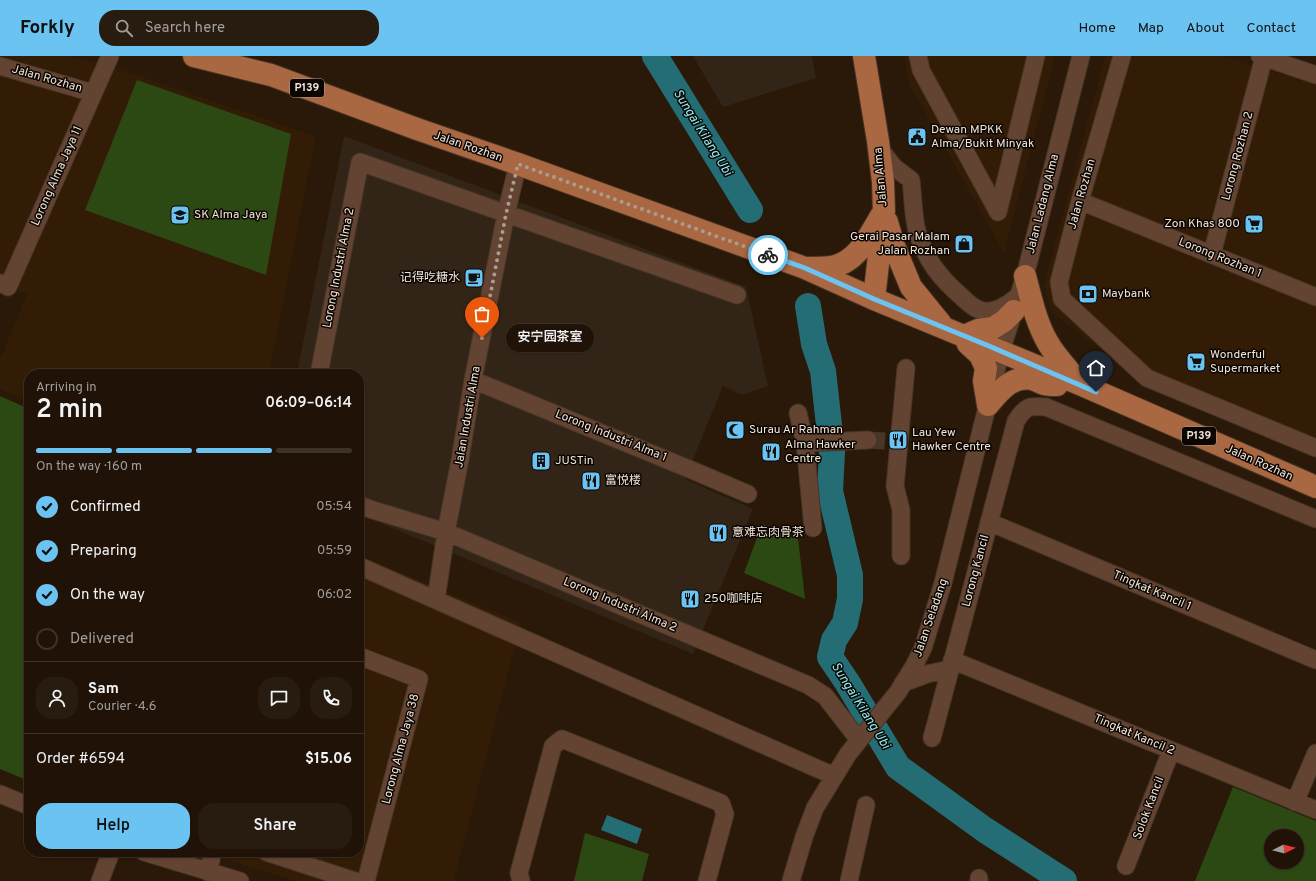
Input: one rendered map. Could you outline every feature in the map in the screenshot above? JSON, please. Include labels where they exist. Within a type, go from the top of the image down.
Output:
[{"type":"main road","name":"Jalan Rozhan","points":[[194,56],[271,75],[805,268],[874,299],[1082,385],[1316,487]]},
{"type":"main road","name":"Jalan Alma","points":[[864,56],[883,182],[884,211],[874,299]]},
{"type":"main road","points":[[805,268],[832,267],[853,256],[862,248],[884,211]]},
{"type":"main road","points":[[884,211],[894,246],[911,287],[944,327]]},
{"type":"main road","points":[[1025,276],[1035,313],[1048,343],[1058,359],[1082,385]]},
{"type":"main road","points":[[988,405],[984,381],[986,368],[980,354],[968,344],[964,336],[978,330],[993,328],[1004,321],[1016,304]]},
{"type":"main road","points":[[988,405],[999,391],[1013,381],[1020,379],[1032,379],[1046,384],[1082,385]]},
{"type":"street","name":"Lorong Alma Jaya 11","points":[[0,283],[8,287],[110,56]]},
{"type":"street","points":[[918,56],[921,70],[952,124],[998,212],[1036,56]]},
{"type":"street","name":"Jalan Ladang Alma","points":[[1001,351],[1025,276],[1081,56]]},
{"type":"street","name":"Jalan Rozhan","points":[[1122,56],[1080,201],[1059,282],[1062,299],[1147,378],[1316,448]]},
{"type":"street","points":[[1262,57],[1316,75]]},
{"type":"street","name":"Lorong Rozhan 2","points":[[1212,254],[1262,57]]},
{"type":"street","name":"Jalan Rozhan","points":[[0,66],[93,93]]},
{"type":"street","points":[[879,148],[894,167],[911,180],[917,230],[928,260],[946,283],[980,310],[992,311],[1009,304],[1016,304]]},
{"type":"street","name":"Lorong Industri Alma 2","points":[[320,369],[360,162],[506,214]]},
{"type":"street","name":"Jalan Industri Alma","points":[[436,600],[446,532],[473,380],[506,214],[518,164]]},
{"type":"street","name":"Lorong Rozhan 1","points":[[1080,201],[1316,297]]},
{"type":"street","points":[[506,214],[737,295]]},
{"type":"street","name":"Jalan Seladang","points":[[791,881],[804,837],[816,808],[834,776],[848,754],[901,688],[923,648],[945,576],[1001,351]]},
{"type":"street","points":[[901,556],[901,510],[895,486],[906,368]]},
{"type":"street","name":"Lorong Industri Alma 1","points":[[473,380],[748,494]]},
{"type":"street","name":"Lorong Kancil","points":[[932,738],[1016,421],[1022,412],[1028,408],[1034,406],[1046,407],[1316,519]]},
{"type":"street","points":[[798,413],[810,442],[813,528]]},
{"type":"street","points":[[810,442],[860,440]]},
{"type":"street","name":"Lorong Industri Alma 2","points":[[364,507],[446,532],[808,685],[825,696],[862,736]]},
{"type":"street","name":"Tingkat Kancil 1","points":[[989,522],[1316,660]]},
{"type":"street","points":[[364,568],[834,776]]},
{"type":"street","name":"Lorong Alma Jaya 38","points":[[364,658],[419,679],[366,881]]},
{"type":"street","points":[[901,688],[951,664]]},
{"type":"street","name":"Tingkat Kancil 2","points":[[951,664],[966,664],[1171,751],[1316,810]]},
{"type":"street","points":[[522,881],[519,873],[553,746],[562,739],[721,803],[725,814],[707,881]]},
{"type":"street","name":"Solok Kancil","points":[[1126,866],[1171,751]]},
{"type":"street","points":[[1295,802],[1316,753]]},
{"type":"street","points":[[0,794],[24,804]]},
{"type":"street","points":[[849,881],[866,805]]},
{"type":"street","points":[[102,875],[109,857]]},
{"type":"street","points":[[160,857],[240,881]]},
{"type":"street","points":[[208,872],[212,857]]},
{"type":"street","points":[[281,857],[354,881]]},
{"type":"shaded area","name":"SK Alma Jaya","points":[[0,56],[67,56],[118,69],[316,136],[270,369],[24,369],[24,399],[0,389],[0,359],[27,294],[0,283]]},
{"type":"shaded area","points":[[693,56],[812,56],[816,78],[723,107]]},
{"type":"shaded area","points":[[904,56],[1055,56],[1004,253],[909,84]]},
{"type":"shaded area","points":[[1105,56],[1222,56],[1316,85],[1316,456],[1145,382],[1052,313],[1044,285]]},
{"type":"shaded area","points":[[344,136],[746,287],[768,386],[742,395],[723,386],[685,479],[753,509],[693,654],[364,516],[364,369],[298,369]]},
{"type":"shaded area","points":[[364,557],[522,623],[454,881],[295,881],[218,857],[364,857]]},
{"type":"green space","points":[[137,80],[291,134],[266,275],[85,210]]},
{"type":"green space","points":[[0,396],[24,407],[24,779],[0,769]]},
{"type":"green space","points":[[762,524],[798,538],[805,599],[744,573]]},
{"type":"green space","points":[[1233,787],[1316,821],[1316,881],[1195,881]]},
{"type":"green space","points":[[585,833],[649,854],[642,881],[574,881]]},
{"type":"water","points":[[607,815],[642,829],[637,844],[601,830]]},
{"type":"waterway","name":"Sungai Kilang Ubi","points":[[655,56],[750,210]]},
{"type":"waterway","name":"Sungai Kilang Ubi","points":[[808,306],[814,344],[823,371],[832,452],[830,491],[850,575],[850,599],[845,623],[834,640],[830,657],[847,682],[898,767],[985,830],[1064,881]]},
{"type":"tunnel","points":[[868,440],[899,442]]},
{"type":"way so far","points":[[482,338],[506,214],[518,164],[768,255]]},
{"type":"place","name":"Dewan MPKK Alma/Bukit Minyak","points":[[917,137]]},
{"type":"place","name":"SK Alma Jaya","points":[[180,215]]},
{"type":"place","name":"Zon Khas 800","points":[[1254,224]]},
{"type":"place","name":"Gerai Pasar Malam Jalan Rozhan","points":[[964,244]]},
{"type":"place","name":"记得吃糖水","points":[[474,278]]},
{"type":"place","name":"Maybank","points":[[1088,294]]},
{"type":"place","name":"安宁园茶室","points":[[482,338]]},
{"type":"place","name":"Wonderful Supermarket","points":[[1196,362]]},
{"type":"place","name":"Surau Ar Rahman","points":[[735,430]]},
{"type":"place","name":"Lau Yew Hawker Centre","points":[[898,440]]},
{"type":"place","name":"Alma Hawker Centre","points":[[771,452]]},
{"type":"place","name":"JUSTin","points":[[541,461]]},
{"type":"place","name":"富悦楼","points":[[591,481]]},
{"type":"place","name":"意难忘肉骨茶","points":[[718,533]]},
{"type":"place","name":"250咖啡店","points":[[690,599]]},
{"type":"route","points":[[768,255],[805,268],[874,299],[1096,392]]}]
